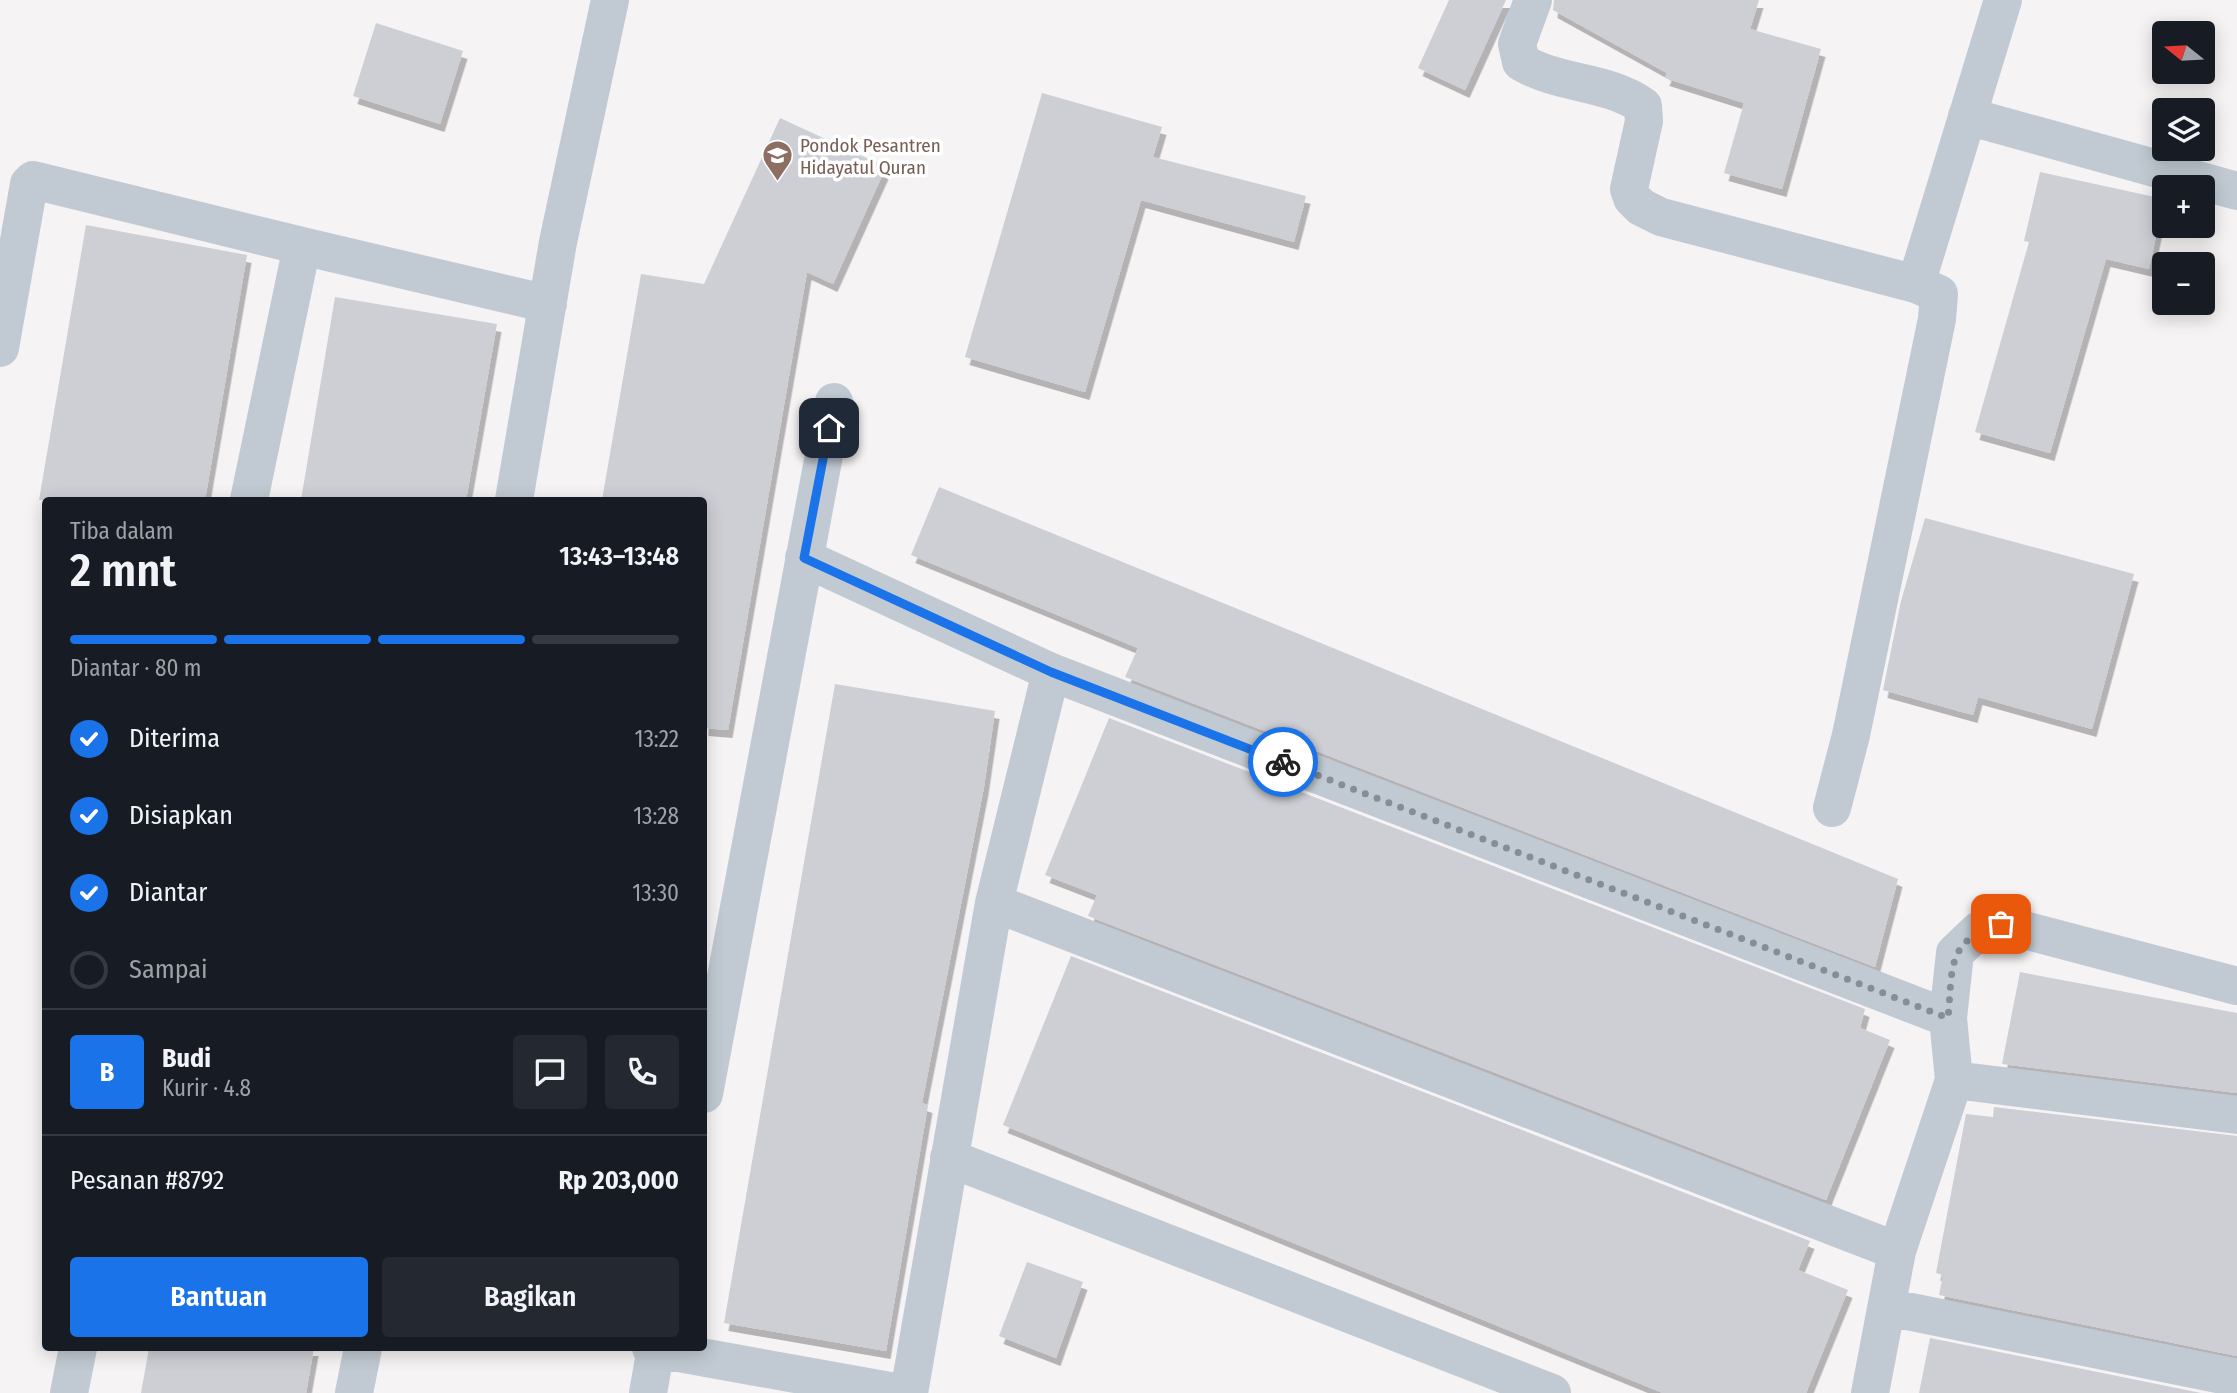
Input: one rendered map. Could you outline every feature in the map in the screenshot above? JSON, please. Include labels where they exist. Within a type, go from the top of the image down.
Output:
[{"type":"street","points":[[515,497],[558,242],[610,0]]},
{"type":"street","points":[[1534,0],[1517,44],[1521,62],[1553,76],[1595,85],[1630,97],[1643,106],[1644,121],[1629,189],[1632,198],[1641,207],[1699,229],[1916,284],[1939,294],[1937,319],[1851,735],[1832,808]]},
{"type":"street","points":[[1916,284],[2003,0]]},
{"type":"street","points":[[1967,116],[2237,191]]},
{"type":"street","points":[[0,348],[29,184],[33,180],[548,303]]},
{"type":"street","points":[[250,497],[302,246]]},
{"type":"street","points":[[707,1078],[834,401]]},
{"type":"street","points":[[804,558],[1051,672],[1948,1018]]},
{"type":"street","points":[[909,1393],[994,903],[1051,672]]},
{"type":"street","points":[[994,903],[1897,1251]]},
{"type":"street","points":[[1870,1393],[1897,1251],[1954,1080],[1948,1018],[1955,953],[1978,931],[2001,924],[2237,986]]},
{"type":"street","points":[[1954,1080],[2237,1115]]},
{"type":"street","points":[[949,1158],[1552,1393]]},
{"type":"street","points":[[1887,1307],[2237,1378]]},
{"type":"street","points":[[69,1393],[77,1351]]},
{"type":"street","points":[[354,1393],[362,1351]]},
{"type":"street","points":[[648,1393],[654,1351]]},
{"type":"street","points":[[670,1351],[901,1393]]},
{"type":"building","points":[[1449,0],[1506,0],[1465,90],[1418,68]]},
{"type":"building","points":[[1554,0],[1759,0],[1750,29],[1821,49],[1782,189],[1724,173],[1744,103],[1665,78],[1667,73],[1553,10]]},
{"type":"building","points":[[376,23],[463,51],[440,124],[353,96]]},
{"type":"building","points":[[1042,93],[1162,127],[1153,157],[1306,196],[1294,242],[1141,200],[1085,392],[965,357]]},
{"type":"building","points":[[780,118],[886,167],[833,284],[807,272],[728,730],[707,728],[707,497],[603,497],[641,274],[704,284]]},
{"type":"building","points":[[2040,172],[2152,196],[2152,238],[2156,238],[2149,269],[2106,259],[2050,453],[1975,432],[2029,242],[2024,241]]},
{"type":"building","points":[[86,225],[247,255],[206,497],[42,497],[42,500],[39,500]]},
{"type":"building","points":[[335,297],[497,324],[467,497],[302,497]]},
{"type":"building","points":[[939,487],[1898,879],[1875,967],[1125,677],[1138,648],[911,555]]},
{"type":"building","points":[[1925,518],[2134,574],[2092,729],[1978,697],[1973,715],[1883,690],[1901,601]]},
{"type":"building","points":[[835,684],[995,711],[984,787],[922,1103],[928,1105],[886,1351],[724,1323]]},
{"type":"building","points":[[1109,718],[1865,1009],[1860,1028],[1890,1040],[1826,1200],[1088,916],[1097,895],[1045,875]]},
{"type":"building","points":[[1071,956],[1810,1241],[1798,1270],[1848,1290],[1806,1393],[1663,1393],[1003,1125]]},
{"type":"building","points":[[2020,972],[2237,1013],[2237,1093],[2002,1064]]},
{"type":"building","points":[[1994,1107],[2237,1136],[2237,1356],[1939,1295],[1943,1275],[1936,1273],[1966,1114],[1993,1117]]},
{"type":"building","points":[[1027,1262],[1083,1282],[1056,1358],[999,1336]]},
{"type":"building","points":[[1930,1338],[2201,1393],[1919,1393]]},
{"type":"building","points":[[148,1351],[313,1351],[306,1393],[141,1393]]},
{"type":"way so far","points":[[1283,762],[1948,1018],[1955,953],[1978,931],[2001,924]]},
{"type":"place","name":"Pondok Pesantren Hidayatul Quran","points":[[777,183]]},
{"type":"route","points":[[829,428],[804,558],[1051,672],[1283,762]]}]
